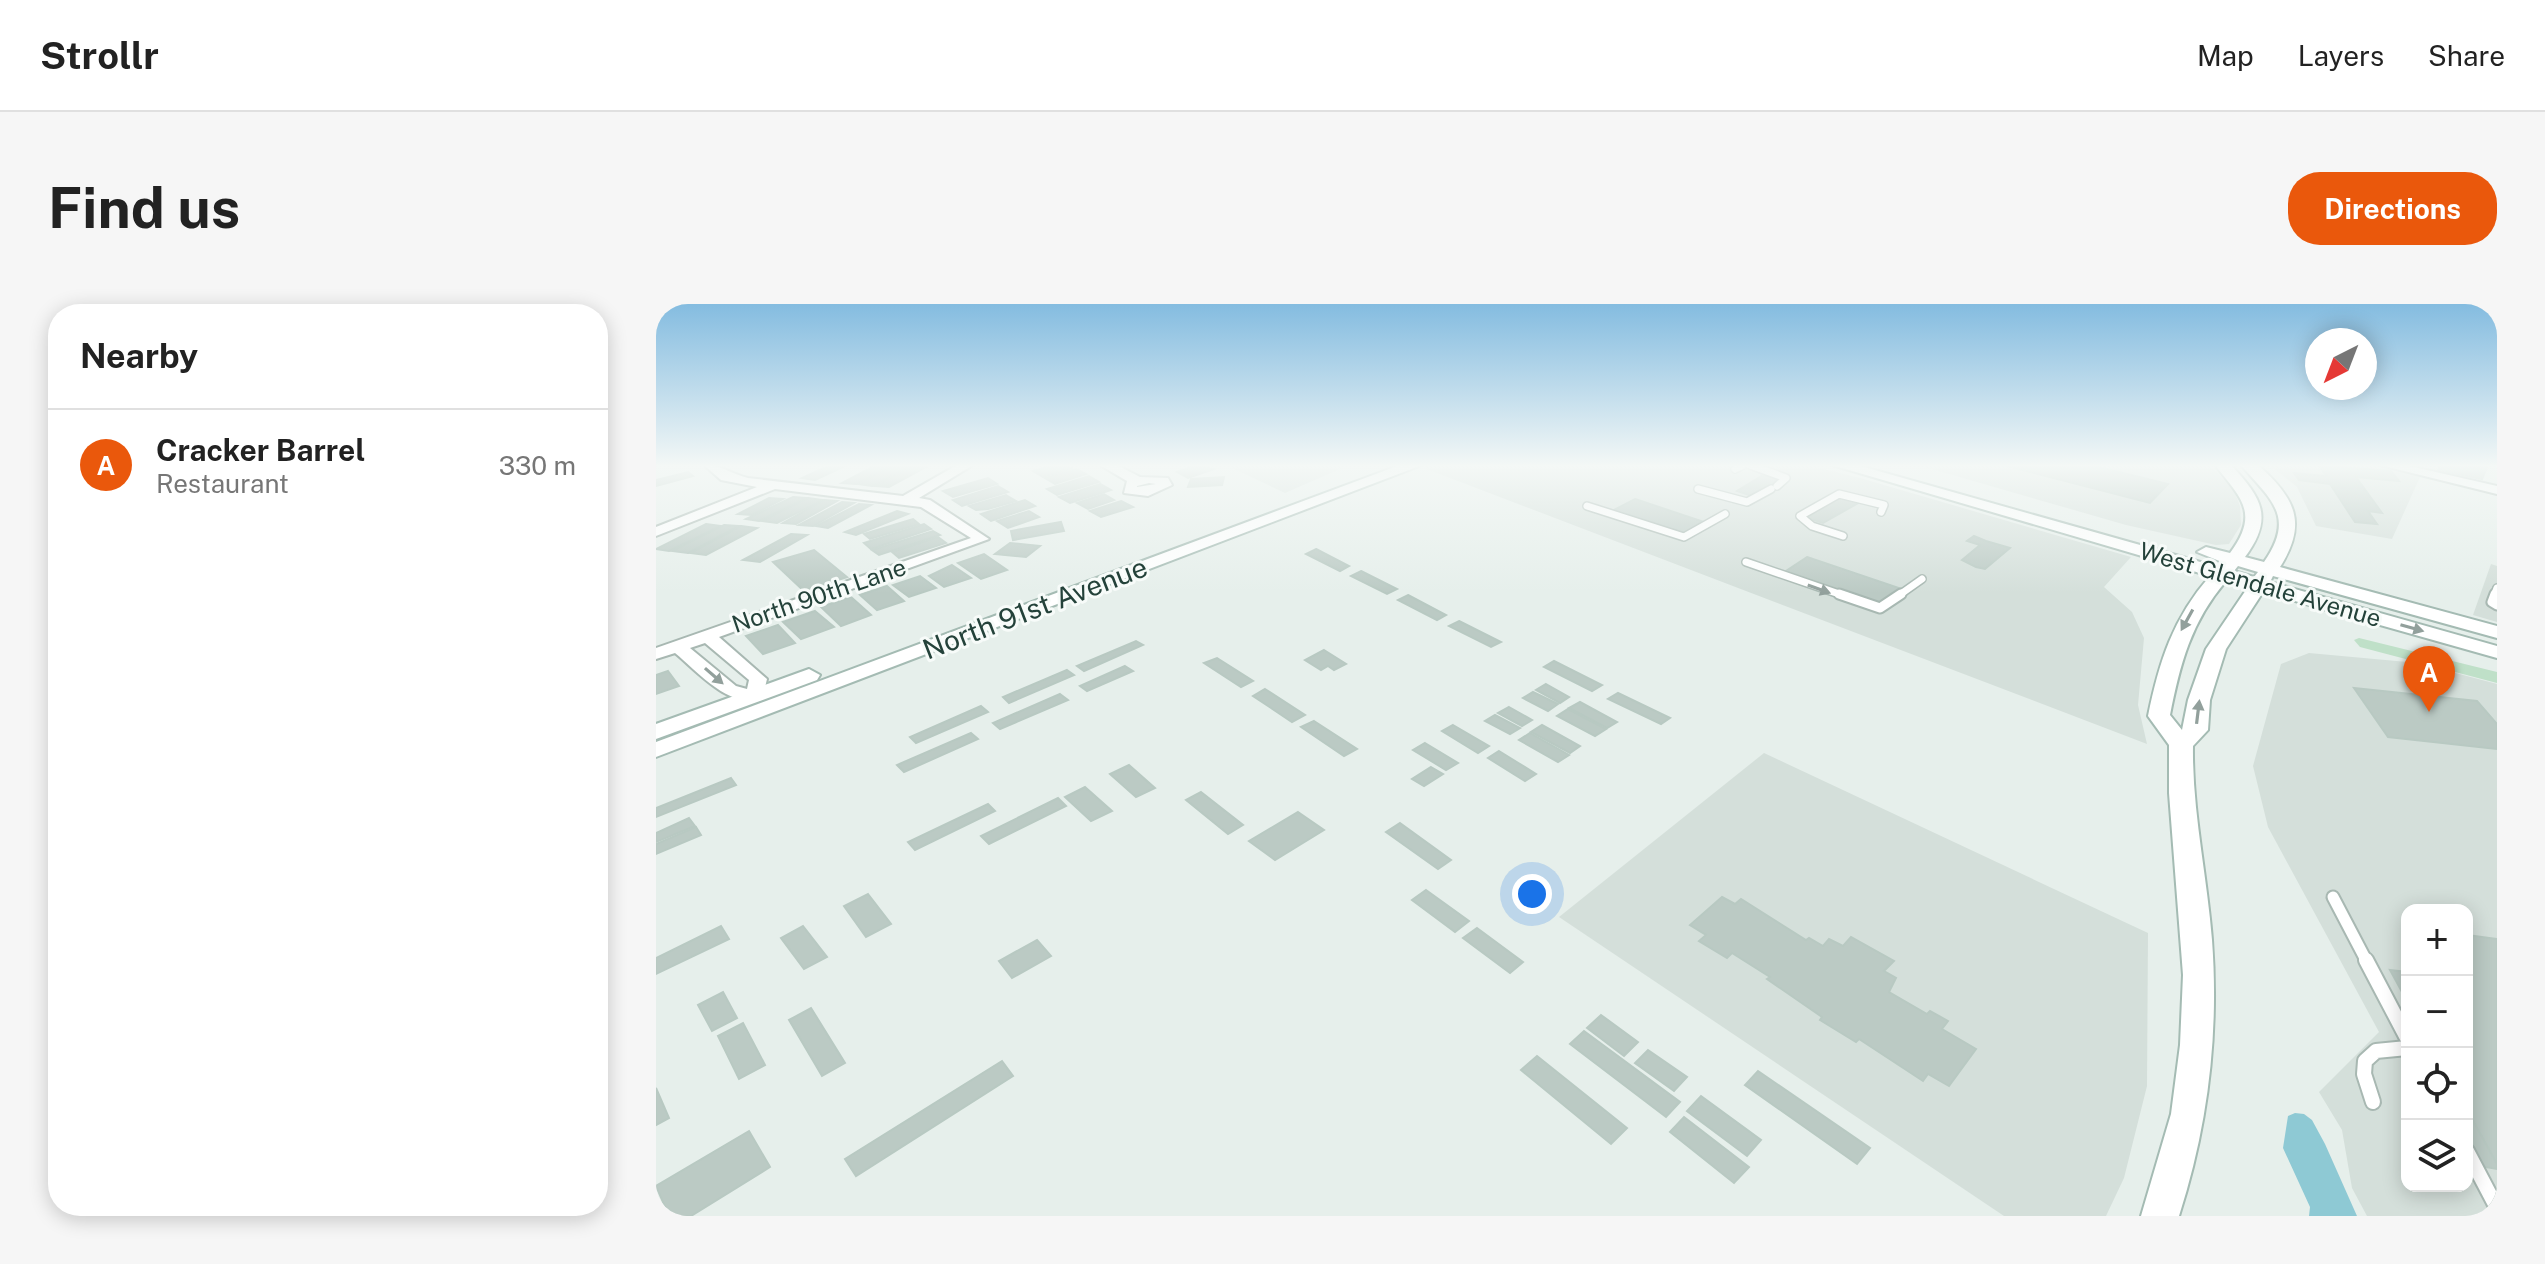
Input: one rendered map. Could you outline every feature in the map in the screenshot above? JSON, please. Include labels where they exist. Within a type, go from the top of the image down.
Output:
[{"type":"main road","name":"North 91st Avenue","points":[[656,732],[1263,508]]},
{"type":"main road","name":"North 91st Avenue","points":[[656,750],[1302,508]]},
{"type":"main road","name":"West Glendale Avenue","points":[[2001,508],[2262,576],[2497,632]]},
{"type":"main road","name":"West Glendale Avenue","points":[[2040,508],[2228,567]]},
{"type":"main road","points":[[2160,1216],[2178,1166],[2199,1045],[2197,939],[2182,794],[2181,744],[2159,716],[2166,674],[2189,616],[2254,531],[2256,508]]},
{"type":"main road","points":[[2181,744],[2196,730],[2199,700],[2216,649],[2284,546],[2289,523],[2282,508]]},
{"type":"main road","name":"West Glendale Avenue","points":[[2262,576],[2497,652]]},
{"type":"main road","points":[[656,743],[748,707],[755,696]]},
{"type":"street","points":[[656,532],[717,508]]},
{"type":"street","name":"North 90th Lane","points":[[656,654],[982,539],[932,508]]},
{"type":"street","points":[[677,646],[730,690],[755,696],[758,679],[706,635]]},
{"type":"lane","points":[[1591,508],[1684,537],[1725,514]]},
{"type":"lane","points":[[1815,508],[1800,516],[1812,526],[1843,536]]},
{"type":"lane","points":[[1881,512],[1883,508]]},
{"type":"lane","points":[[1746,562],[1880,608],[1922,579]]},
{"type":"lane","points":[[2497,588],[2492,602],[2497,605]]},
{"type":"lane","points":[[2333,897],[2401,1027]]},
{"type":"lane","points":[[2373,1102],[2366,1086],[2365,1061],[2376,1051],[2401,1049]]},
{"type":"lane","points":[[2473,1162],[2497,1208]]},
{"type":"shaded area","points":[[1528,508],[1961,508],[2131,557],[2104,587],[2132,612],[2144,638],[2138,705],[2147,744]]},
{"type":"shaded area","points":[[2066,508],[2240,508],[2241,525],[2229,544],[2216,545]]},
{"type":"shaded area","points":[[2307,508],[2406,508],[2392,539],[2316,526]]},
{"type":"shaded area","points":[[2491,564],[2497,566],[2497,622],[2473,615]]},
{"type":"shaded area","points":[[2309,653],[2418,663],[2497,684],[2497,1216],[2367,1216],[2352,1188],[2342,1130],[2319,1092],[2379,1032],[2268,827],[2253,766],[2281,664]]},
{"type":"shaded area","points":[[1764,753],[2148,933],[2147,1086],[2124,1178],[2106,1216],[2004,1216],[1559,917]]},
{"type":"green space","points":[[2359,638],[2497,672],[2497,683],[2360,647],[2354,640]]},
{"type":"water","points":[[2304,1114],[2312,1120],[2357,1216],[2309,1216],[2310,1207],[2283,1148],[2288,1116]]},
{"type":"building","points":[[750,508],[766,508],[752,515],[738,514]]},
{"type":"building","points":[[770,508],[786,508],[759,521],[746,519]]},
{"type":"building","points":[[789,508],[808,508],[777,523],[762,521]]},
{"type":"building","points":[[811,508],[825,508],[796,524],[783,523]]},
{"type":"building","points":[[832,508],[846,508],[813,526],[799,525]]},
{"type":"building","points":[[852,508],[866,508],[828,528],[816,526]]},
{"type":"building","points":[[1001,508],[1030,508],[991,521],[981,514]]},
{"type":"building","points":[[1101,508],[1131,508],[1101,517],[1090,511]]},
{"type":"building","points":[[1619,508],[1661,508],[1704,522],[1682,535],[1612,511]]},
{"type":"building","points":[[1821,508],[1850,508],[1823,523],[1807,518]]},
{"type":"building","points":[[2346,508],[2378,508],[2382,513],[2368,511],[2377,524],[2355,522]]},
{"type":"building","points":[[897,511],[908,514],[856,535],[845,532]]},
{"type":"building","points":[[1029,511],[1039,517],[1008,528],[997,521]]},
{"type":"building","points":[[913,519],[919,524],[870,539],[864,534]]},
{"type":"building","points":[[1061,522],[1064,531],[1013,540],[1011,531]]},
{"type":"building","points":[[706,524],[721,526],[669,551],[656,549]]},
{"type":"building","points":[[924,524],[931,529],[871,549],[864,543]]},
{"type":"building","points":[[724,525],[739,526],[688,553],[672,551]]},
{"type":"building","points":[[741,526],[757,528],[706,555],[690,553]]},
{"type":"building","points":[[933,531],[940,535],[879,555],[872,550]]},
{"type":"building","points":[[791,534],[807,535],[760,562],[743,560]]},
{"type":"building","points":[[1974,536],[2010,548],[1985,569],[1976,567],[1962,560],[1980,545],[1967,541]]},
{"type":"building","points":[[938,537],[946,543],[899,558],[892,552]]},
{"type":"building","points":[[1010,543],[1040,546],[1026,557],[995,554]]},
{"type":"building","points":[[1316,549],[1349,566],[1340,571],[1306,554]]},
{"type":"building","points":[[814,550],[847,577],[804,591],[773,562]]},
{"type":"building","points":[[984,554],[1007,570],[981,579],[958,563]]},
{"type":"building","points":[[1807,557],[1902,589],[1882,605],[1786,571]]},
{"type":"building","points":[[952,565],[971,578],[944,587],[929,576]]},
{"type":"building","points":[[1361,571],[1397,589],[1387,594],[1351,576]]},
{"type":"building","points":[[920,576],[936,588],[909,597],[893,585]]},
{"type":"building","points":[[887,586],[904,601],[877,610],[860,595]]},
{"type":"building","points":[[1408,595],[1446,615],[1437,620],[1398,600]]},
{"type":"building","points":[[851,597],[871,615],[841,626],[821,607]]},
{"type":"building","points":[[815,611],[834,627],[801,639],[783,622]]},
{"type":"building","points":[[1459,621],[1501,642],[1491,647],[1449,626]]},
{"type":"building","points":[[778,625],[795,643],[763,654],[746,636]]},
{"type":"building","points":[[1136,641],[1143,645],[1084,671],[1077,666]]},
{"type":"building","points":[[1324,650],[1346,664],[1334,670],[1328,666],[1321,670],[1305,660]]},
{"type":"building","points":[[1217,658],[1253,681],[1241,687],[1204,663]]},
{"type":"building","points":[[1554,661],[1602,685],[1592,691],[1544,667]]},
{"type":"building","points":[[1125,666],[1133,671],[1087,691],[1080,686]]},
{"type":"building","points":[[1067,670],[1074,675],[1009,703],[1003,697]]},
{"type":"building","points":[[668,671],[679,686],[656,694],[656,675]]},
{"type":"building","points":[[1546,684],[1569,697],[1560,703],[1536,690]]},
{"type":"building","points":[[2354,688],[2477,701],[2497,724],[2497,749],[2388,737]]},
{"type":"building","points":[[1265,689],[1305,715],[1292,722],[1253,696]]},
{"type":"building","points":[[1533,692],[1558,704],[1548,711],[1523,698]]},
{"type":"building","points":[[1618,693],[1670,718],[1661,724],[1608,699]]},
{"type":"building","points":[[1060,694],[1068,700],[1000,729],[993,723]]},
{"type":"building","points":[[1580,702],[1617,722],[1607,728],[1569,708]]},
{"type":"building","points":[[981,706],[988,712],[916,743],[910,737]]},
{"type":"building","points":[[1509,707],[1532,720],[1522,726],[1498,713]]},
{"type":"building","points":[[1568,709],[1606,729],[1595,736],[1557,716]]},
{"type":"building","points":[[1495,715],[1520,728],[1510,734],[1485,721]]},
{"type":"building","points":[[1314,721],[1357,749],[1344,756],[1301,727]]},
{"type":"building","points":[[1453,725],[1489,746],[1478,753],[1442,731]]},
{"type":"building","points":[[1542,725],[1580,746],[1570,753],[1531,732]]},
{"type":"building","points":[[971,733],[978,739],[904,772],[897,765]]},
{"type":"building","points":[[1530,733],[1569,755],[1558,762],[1519,740]]},
{"type":"building","points":[[1425,743],[1458,763],[1446,770],[1413,750]]},
{"type":"building","points":[[1499,751],[1536,774],[1525,781],[1488,758]]},
{"type":"building","points":[[1129,765],[1155,788],[1136,797],[1110,774]]},
{"type":"building","points":[[1431,767],[1443,774],[1424,786],[1412,779]]},
{"type":"building","points":[[731,778],[736,785],[656,817],[656,808]]},
{"type":"building","points":[[1085,787],[1112,811],[1091,821],[1065,797]]},
{"type":"building","points":[[1201,792],[1243,825],[1228,834],[1186,800]]},
{"type":"building","points":[[1058,798],[1066,806],[989,844],[981,836]]},
{"type":"building","points":[[988,804],[995,811],[915,850],[908,842]]},
{"type":"building","points":[[1298,812],[1324,830],[1275,860],[1249,841]]},
{"type":"building","points":[[689,818],[695,826],[656,842],[656,833]]},
{"type":"building","points":[[1400,823],[1451,860],[1438,869],[1386,832]]},
{"type":"building","points":[[696,827],[701,835],[656,854],[656,844]]},
{"type":"building","points":[[1426,890],[1469,921],[1455,932],[1412,900]]},
{"type":"building","points":[[868,894],[891,924],[866,937],[844,906]]},
{"type":"building","points":[[1722,897],[1735,904],[1741,899],[1806,940],[1809,938],[1823,946],[1829,939],[1843,946],[1851,937],[1894,961],[1884,971],[1896,978],[1889,992],[1927,1014],[1930,1011],[1948,1021],[1942,1029],[1976,1049],[1949,1086],[1928,1074],[1923,1081],[1859,1039],[1856,1042],[1820,1020],[1822,1017],[1767,979],[1770,977],[1732,953],[1727,958],[1699,941],[1706,935],[1690,925]]},
{"type":"building","points":[[721,926],[729,939],[656,974],[656,958]]},
{"type":"building","points":[[803,926],[827,957],[804,969],[781,938]]},
{"type":"building","points":[[1477,928],[1523,962],[1510,973],[1463,938]]},
{"type":"building","points":[[2473,936],[2497,939],[2497,1164],[2473,1121]]},
{"type":"building","points":[[1037,940],[1051,956],[1012,978],[999,961]]},
{"type":"building","points":[[2390,970],[2401,971],[2401,990]]},
{"type":"building","points":[[723,992],[737,1018],[712,1031],[698,1005]]},
{"type":"building","points":[[811,1008],[845,1063],[822,1076],[789,1020]]},
{"type":"building","points":[[1601,1015],[1638,1042],[1624,1056],[1587,1028]]},
{"type":"building","points":[[743,1023],[765,1065],[739,1079],[718,1036]]},
{"type":"building","points":[[1584,1031],[1680,1102],[1666,1117],[1570,1044]]},
{"type":"building","points":[[1648,1050],[1687,1077],[1674,1091],[1635,1063]]},
{"type":"building","points":[[1537,1056],[1627,1128],[1611,1144],[1521,1070]]},
{"type":"building","points":[[1002,1061],[1013,1076],[856,1176],[845,1159]]},
{"type":"building","points":[[1758,1071],[1870,1148],[1857,1164],[1745,1085]]},
{"type":"building","points":[[656,1088],[669,1118],[656,1125]]},
{"type":"building","points":[[1701,1096],[1761,1140],[1747,1156],[1687,1111]]},
{"type":"building","points":[[1684,1117],[1749,1167],[1734,1183],[1670,1132]]},
{"type":"building","points":[[2473,1121],[2497,1169],[2481,1166],[2473,1150]]},
{"type":"building","points":[[749,1131],[770,1167],[691,1216],[669,1216],[656,1186]]},
{"type":"place","name":"Cracker Barrel","points":[[2429,712]]}]
